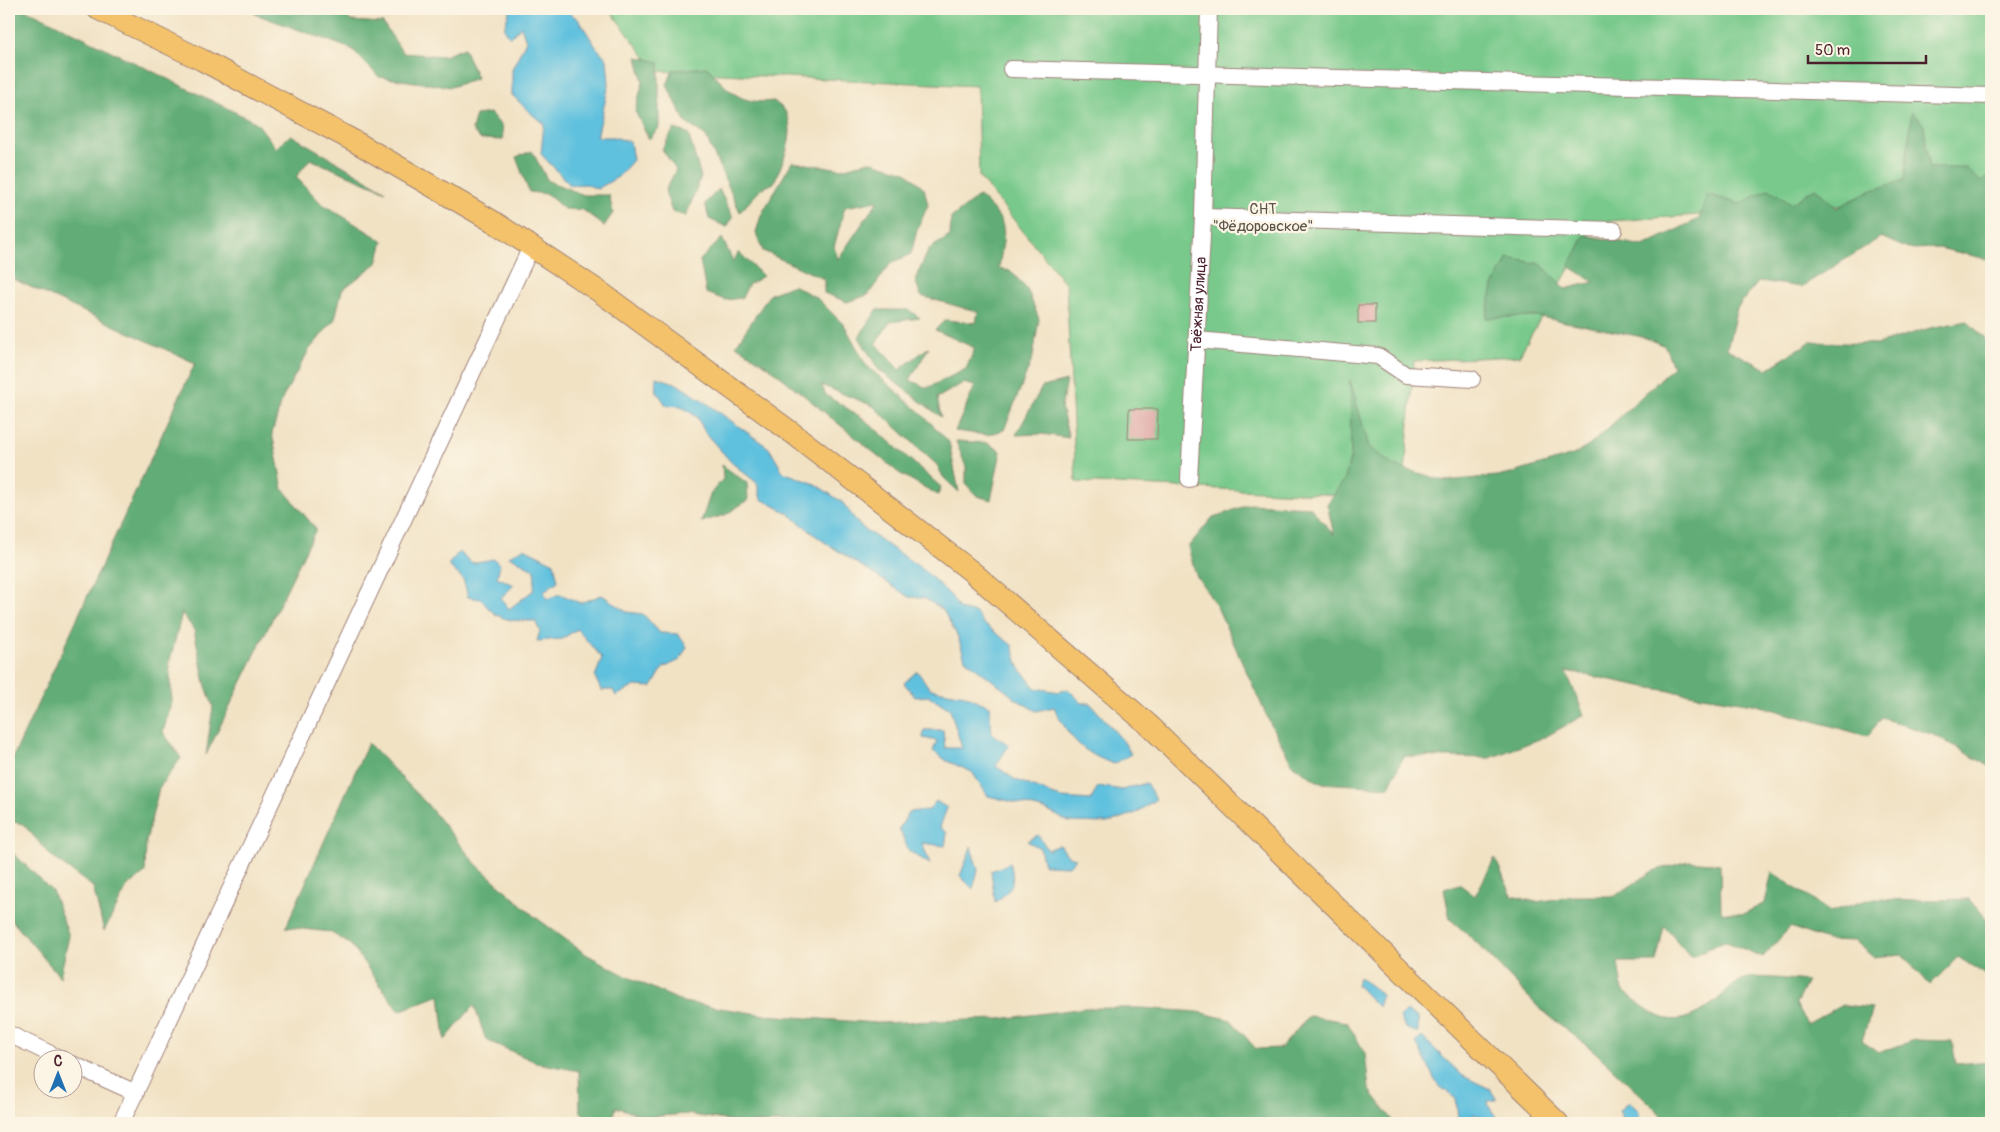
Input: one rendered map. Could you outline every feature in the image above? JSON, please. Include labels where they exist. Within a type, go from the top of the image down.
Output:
[{"type":"main road","points":[[98,9],[202,60],[354,141],[494,222],[600,292],[787,429],[970,571],[1150,726],[1558,1123]]},
{"type":"street","name":"Таёжная улица","points":[[1190,479],[1198,340],[1209,9]]},
{"type":"street","points":[[1011,69],[1991,96]]},
{"type":"street","points":[[1203,216],[1614,230]]},
{"type":"street","points":[[121,1123],[531,247]]},
{"type":"street","points":[[1198,340],[1378,356],[1406,375],[1472,379]]},
{"type":"street","points":[[9,1034],[42,1050]]},
{"type":"street","points":[[82,1069],[136,1093]]},
{"type":"green space","points":[[9,9],[23,9],[36,14],[257,123],[276,148],[291,135],[386,191],[310,159],[296,177],[321,203],[383,241],[377,263],[342,290],[335,319],[309,350],[283,397],[272,433],[283,489],[316,529],[206,755],[213,707],[205,683],[194,630],[182,613],[169,664],[172,700],[163,732],[181,758],[159,788],[146,841],[145,873],[127,887],[104,931],[93,887],[52,857],[23,824],[9,821],[9,766],[195,363],[9,277]]},
{"type":"green space","points":[[250,9],[338,9],[351,21],[383,23],[403,53],[444,56],[464,48],[477,78],[451,87],[379,77],[352,49],[255,14]]},
{"type":"green space","name":"СНТ \"Фёдоровское\"","points":[[609,9],[1991,9],[1991,210],[1921,200],[1596,222],[1519,356],[1414,361],[1403,498],[1076,482],[1066,284],[979,177],[977,86],[656,71]]},
{"type":"green space","points":[[637,57],[659,62],[659,128],[649,139],[635,111],[643,81]]},
{"type":"green space","points":[[707,67],[722,83],[743,98],[762,102],[774,101],[785,111],[789,120],[790,129],[787,148],[774,183],[761,189],[740,212],[705,135],[686,123],[667,85],[673,70]]},
{"type":"green space","points":[[1912,111],[1924,125],[1929,168],[1966,168],[1981,182],[1991,176],[1991,260],[1939,248],[1908,249],[1881,237],[1801,287],[1759,281],[1737,308],[1727,349],[1767,369],[1810,342],[1877,344],[1930,328],[1967,321],[1991,344],[1991,767],[1934,735],[1882,718],[1867,736],[1753,704],[1651,688],[1566,671],[1584,715],[1547,736],[1490,758],[1404,756],[1389,787],[1320,783],[1293,765],[1270,723],[1217,607],[1196,575],[1188,547],[1212,518],[1250,504],[1310,507],[1334,535],[1327,504],[1345,479],[1351,454],[1350,380],[1369,447],[1394,466],[1446,481],[1507,475],[1573,455],[1589,446],[1673,367],[1665,346],[1643,337],[1535,316],[1486,318],[1493,286],[1508,258],[1541,264],[1565,289],[1594,282],[1569,266],[1585,235],[1643,246],[1699,219],[1707,194],[1740,204],[1769,189],[1791,204],[1815,188],[1837,208],[1870,191],[1904,180]]},
{"type":"green space","points":[[490,113],[502,127],[503,140],[480,139],[472,130],[476,115]]},
{"type":"green space","points":[[674,129],[688,133],[701,177],[686,216],[672,212],[665,191],[676,170],[662,149]]},
{"type":"green space","points":[[532,151],[548,181],[584,195],[609,195],[613,213],[604,226],[583,210],[564,209],[547,194],[529,192],[516,157]]},
{"type":"green space","points":[[869,161],[906,172],[924,188],[928,205],[917,230],[911,254],[891,263],[868,295],[847,302],[824,293],[824,279],[763,251],[756,233],[761,215],[792,162],[842,169]],"holes":[[[877,202],[838,259],[834,247],[845,207]]]},
{"type":"green space","points":[[719,189],[733,217],[727,227],[709,219],[705,203]]},
{"type":"green space","points":[[979,196],[997,214],[1003,228],[1004,236],[999,269],[1011,271],[1028,291],[1039,319],[1033,357],[1004,430],[987,435],[955,431],[975,386],[963,383],[937,398],[941,417],[878,369],[859,337],[877,310],[909,310],[920,318],[890,322],[876,343],[899,370],[929,347],[910,380],[927,388],[966,369],[975,348],[935,330],[945,320],[976,323],[978,312],[921,296],[915,280],[929,249],[950,236],[951,218]]},
{"type":"green space","points":[[722,238],[733,261],[739,252],[763,276],[748,285],[742,298],[725,300],[706,293],[700,260]]},
{"type":"green space","points":[[793,285],[817,298],[845,326],[866,365],[922,414],[949,442],[959,492],[943,477],[937,465],[873,406],[821,385],[826,395],[864,419],[941,487],[938,495],[899,473],[769,367],[736,345],[770,294]]},
{"type":"green space","points":[[1067,381],[1061,407],[1069,438],[1042,434],[1016,435],[1042,387]]},
{"type":"green space","points":[[956,441],[987,443],[1001,451],[991,500],[977,496],[966,484],[966,467]]},
{"type":"green space","points":[[722,465],[747,483],[748,500],[725,515],[701,522],[711,493],[723,479]]},
{"type":"green space","points":[[368,743],[426,803],[476,864],[534,916],[584,953],[626,976],[683,1002],[765,1015],[876,1023],[1000,1019],[1085,1008],[1142,1008],[1198,1012],[1231,1020],[1256,1049],[1281,1048],[1309,1016],[1347,1022],[1365,1053],[1369,1089],[1395,1123],[736,1123],[738,1122],[686,1114],[646,1117],[616,1107],[611,1123],[592,1123],[580,1111],[579,1071],[538,1063],[486,1040],[474,1005],[445,1040],[440,995],[399,1011],[351,945],[330,932],[286,927]]},
{"type":"green space","points":[[9,849],[52,891],[69,936],[60,977],[9,917]]},
{"type":"green space","points":[[1495,858],[1512,896],[1536,902],[1574,896],[1615,896],[1653,871],[1689,861],[1720,864],[1721,912],[1743,914],[1765,903],[1772,872],[1830,912],[1870,899],[1970,899],[1991,924],[1991,978],[1958,957],[1930,985],[1902,954],[1874,957],[1855,941],[1826,940],[1790,927],[1763,957],[1724,941],[1691,957],[1664,926],[1656,962],[1618,962],[1622,990],[1654,1014],[1664,1018],[1674,1020],[1697,1013],[1712,1004],[1734,985],[1747,978],[1773,978],[1807,981],[1796,1004],[1807,1024],[1842,1005],[1872,1008],[1862,1041],[1878,1053],[1914,1040],[1952,1041],[1956,1064],[1991,1061],[1991,1123],[1667,1123],[1656,1109],[1595,1052],[1538,1007],[1476,942],[1450,919],[1444,889],[1459,884],[1475,896]]},
{"type":"water","points":[[510,9],[564,9],[579,20],[596,47],[607,59],[609,84],[597,137],[614,137],[630,142],[633,160],[618,177],[597,189],[586,184],[570,185],[541,154],[544,123],[512,95],[512,69],[526,41],[521,26],[510,38],[504,28]]},
{"type":"water","points":[[656,377],[675,383],[769,448],[783,472],[815,484],[842,502],[860,526],[925,571],[951,596],[959,609],[976,613],[984,624],[1012,645],[1019,667],[1035,688],[1059,692],[1068,689],[1082,703],[1090,703],[1124,742],[1131,754],[1114,764],[1093,755],[1077,743],[1059,718],[1054,707],[1036,711],[1016,699],[965,659],[958,637],[943,610],[924,598],[909,597],[820,539],[788,513],[761,499],[757,483],[732,463],[706,434],[697,417],[681,406],[666,405],[657,392]]},
{"type":"water","points":[[524,548],[554,563],[558,581],[544,591],[547,599],[560,594],[580,603],[602,595],[627,612],[643,614],[660,633],[678,634],[687,647],[680,660],[663,668],[652,687],[635,686],[616,696],[613,690],[601,690],[595,677],[602,658],[577,629],[562,639],[537,641],[540,631],[535,621],[518,621],[498,616],[481,599],[468,597],[463,579],[448,565],[459,552],[472,563],[494,559],[500,565],[497,577],[514,585],[501,598],[509,609],[534,590],[535,570],[509,556]]},
{"type":"water","points":[[917,671],[930,689],[965,695],[989,706],[992,734],[1009,745],[996,766],[1014,779],[1061,798],[1091,800],[1098,786],[1122,790],[1146,783],[1156,799],[1136,813],[1107,823],[1069,822],[1046,810],[988,796],[972,772],[947,761],[933,751],[937,741],[923,738],[924,730],[943,730],[945,748],[962,748],[950,709],[929,696],[915,697],[904,683]]},
{"type":"water","points":[[936,801],[947,808],[940,827],[947,833],[945,846],[922,843],[930,864],[909,851],[899,829],[909,812],[929,810]]},
{"type":"water","points":[[1038,835],[1048,850],[1060,845],[1068,856],[1076,858],[1069,866],[1044,865],[1040,848],[1027,841]]},
{"type":"water","points":[[971,847],[978,870],[973,889],[960,876]]},
{"type":"water","points":[[1010,863],[1013,876],[1011,886],[995,902],[991,871]]},
{"type":"water","points":[[1359,977],[1382,995],[1378,1007],[1357,985]]},
{"type":"water","points":[[1406,1011],[1418,1018],[1418,1033],[1405,1028],[1400,1017]]},
{"type":"water","points":[[1422,1037],[1463,1076],[1490,1089],[1497,1100],[1489,1100],[1488,1105],[1500,1123],[1473,1114],[1476,1123],[1458,1118],[1456,1099],[1437,1084],[1416,1042]]},
{"type":"water","points":[[1629,1102],[1639,1111],[1639,1123],[1626,1123],[1619,1111]]},
{"type":"building","points":[[1358,305],[1375,305],[1375,323],[1358,323]]},
{"type":"building","points":[[1129,409],[1158,409],[1157,439],[1128,439]]}]
